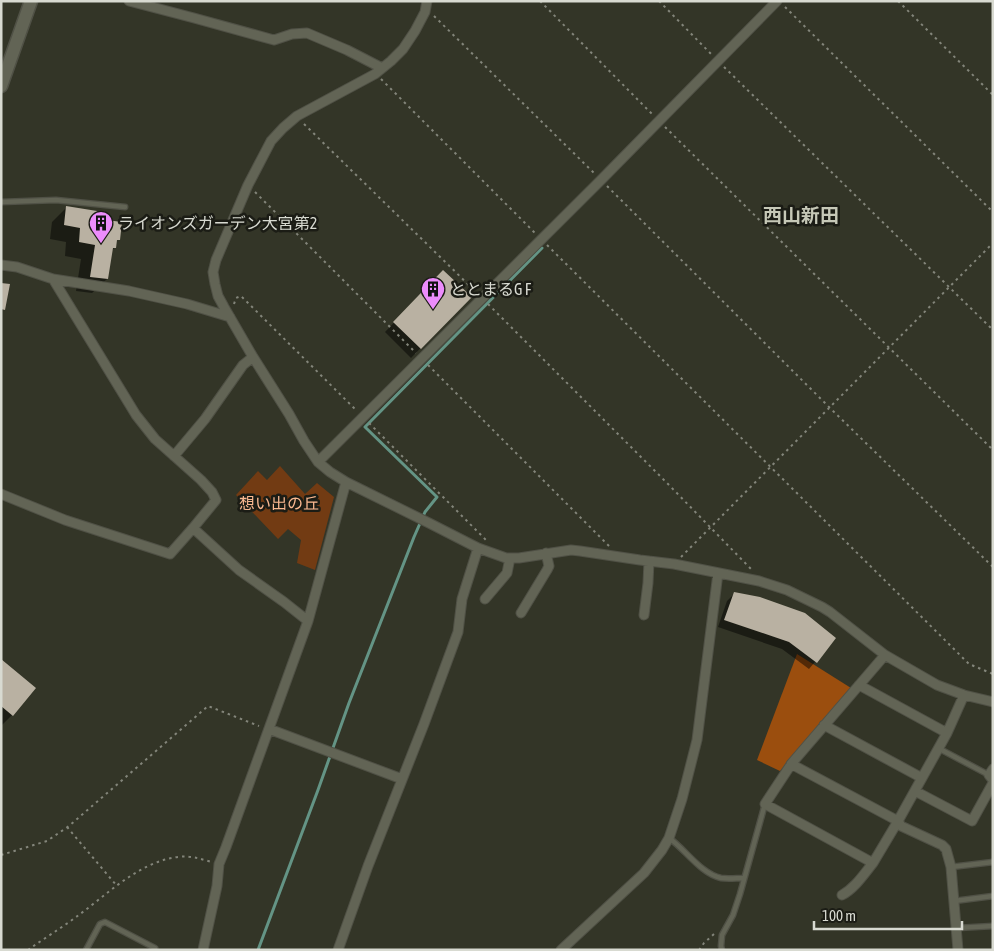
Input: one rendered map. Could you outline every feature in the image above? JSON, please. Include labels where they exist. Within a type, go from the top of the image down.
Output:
[{"type":"street","points":[[129,1],[274,40],[292,34],[307,33],[348,50],[379,71]]},
{"type":"street","points":[[427,1],[416,31],[404,49],[391,61],[379,71],[297,116],[271,141],[248,185],[216,260],[214,272],[218,296],[318,462],[346,482],[478,548],[506,558],[519,558],[571,550],[718,572],[759,581],[787,590],[830,612],[885,655],[937,685],[964,695],[993,702]]},
{"type":"street","points":[[318,462],[778,1]]},
{"type":"street","points":[[1,86],[28,4]]},
{"type":"street","points":[[1,265],[18,267],[53,279],[129,291],[187,304],[230,317]]},
{"type":"street","points":[[1,494],[65,520],[170,554],[216,500],[206,486],[155,439],[136,415],[53,279]]},
{"type":"street","points":[[174,456],[205,419],[243,365],[253,357]]},
{"type":"street","points":[[203,950],[217,886],[219,864],[308,621],[346,482]]},
{"type":"street","points":[[193,528],[239,570],[308,621]]},
{"type":"street","points":[[338,950],[368,866],[458,632],[462,599],[478,548]]},
{"type":"street","points":[[521,613],[549,566],[546,553]]},
{"type":"street","points":[[485,599],[507,573],[510,558]]},
{"type":"street","points":[[644,615],[649,561]]},
{"type":"street","points":[[565,949],[644,873],[669,838],[682,799],[697,740],[718,572]]},
{"type":"street","points":[[873,863],[765,804],[791,764],[885,655]]},
{"type":"street","points":[[859,685],[947,733]]},
{"type":"street","points":[[842,895],[853,887],[873,863],[947,733],[964,695]]},
{"type":"street","points":[[824,725],[922,778]]},
{"type":"street","points":[[269,730],[402,779]]},
{"type":"street","points":[[791,764],[946,849],[951,867],[958,950]]},
{"type":"street","points":[[915,791],[972,821],[992,777]]},
{"type":"lane","points":[[1,202],[56,200],[125,207]]},
{"type":"lane","points":[[938,748],[992,777]]},
{"type":"lane","points":[[722,950],[720,946],[722,935],[733,915],[765,804]]},
{"type":"lane","points":[[669,838],[710,874],[721,878],[744,878]]},
{"type":"lane","points":[[951,867],[993,862]]},
{"type":"lane","points":[[954,901],[993,896]]},
{"type":"lane","points":[[86,950],[100,924],[105,922],[155,948]]},
{"type":"lane","points":[[956,928],[993,926]]},
{"type":"path","points":[[540,1],[993,450]]},
{"type":"path","points":[[659,1],[993,330]]},
{"type":"path","points":[[778,1],[993,212]]},
{"type":"path","points":[[898,1],[993,95]]},
{"type":"path","points":[[424,12],[434,15],[993,568]]},
{"type":"path","points":[[379,71],[541,239],[969,664],[993,674]]},
{"type":"path","points":[[297,116],[710,527],[756,574],[759,581]]},
{"type":"path","points":[[248,185],[621,557]]},
{"type":"path","points":[[674,564],[993,243]]},
{"type":"path","points":[[1,855],[47,841],[67,827],[208,706],[269,730]]},
{"type":"path","points":[[67,827],[117,886]]},
{"type":"path","points":[[28,950],[145,867],[178,857],[192,856],[219,864]]},
{"type":"path","points":[[699,950],[712,935],[727,926]]},
{"type":"green space","name":"想い出の丘","points":[[280,466],[305,494],[317,483],[334,497],[315,570],[297,563],[301,540],[288,529],[278,539],[236,495],[258,471],[267,480]]},
{"type":"shaded area","points":[[797,654],[851,688],[780,771],[757,760]]},
{"type":"building","name":"ライオンズガーデン大宮第2","points":[[66,206],[97,211],[97,214],[107,215],[106,220],[122,222],[120,240],[117,240],[116,248],[113,248],[108,279],[90,277],[95,245],[79,242],[80,228],[64,225]]},
{"type":"building","name":"ととまるG F","points":[[443,270],[472,297],[421,349],[393,322]]},
{"type":"building","points":[[1,283],[10,284],[5,310],[1,309]]},
{"type":"building","points":[[734,592],[760,597],[805,613],[836,638],[817,663],[789,642],[724,620]]},
{"type":"building","points":[[1,659],[36,688],[13,716],[1,706]]},
{"type":"waterway","points":[[258,950],[349,703],[414,537],[425,512],[437,497],[365,427],[542,248]]},
{"type":"place","name":"ライオンズガーデン大宮第2","points":[[101,244]]},
{"type":"place","name":"ととまるG F","points":[[433,310]]},
{"type":"district","name":"西山新田","points":[[801,215]]}]
